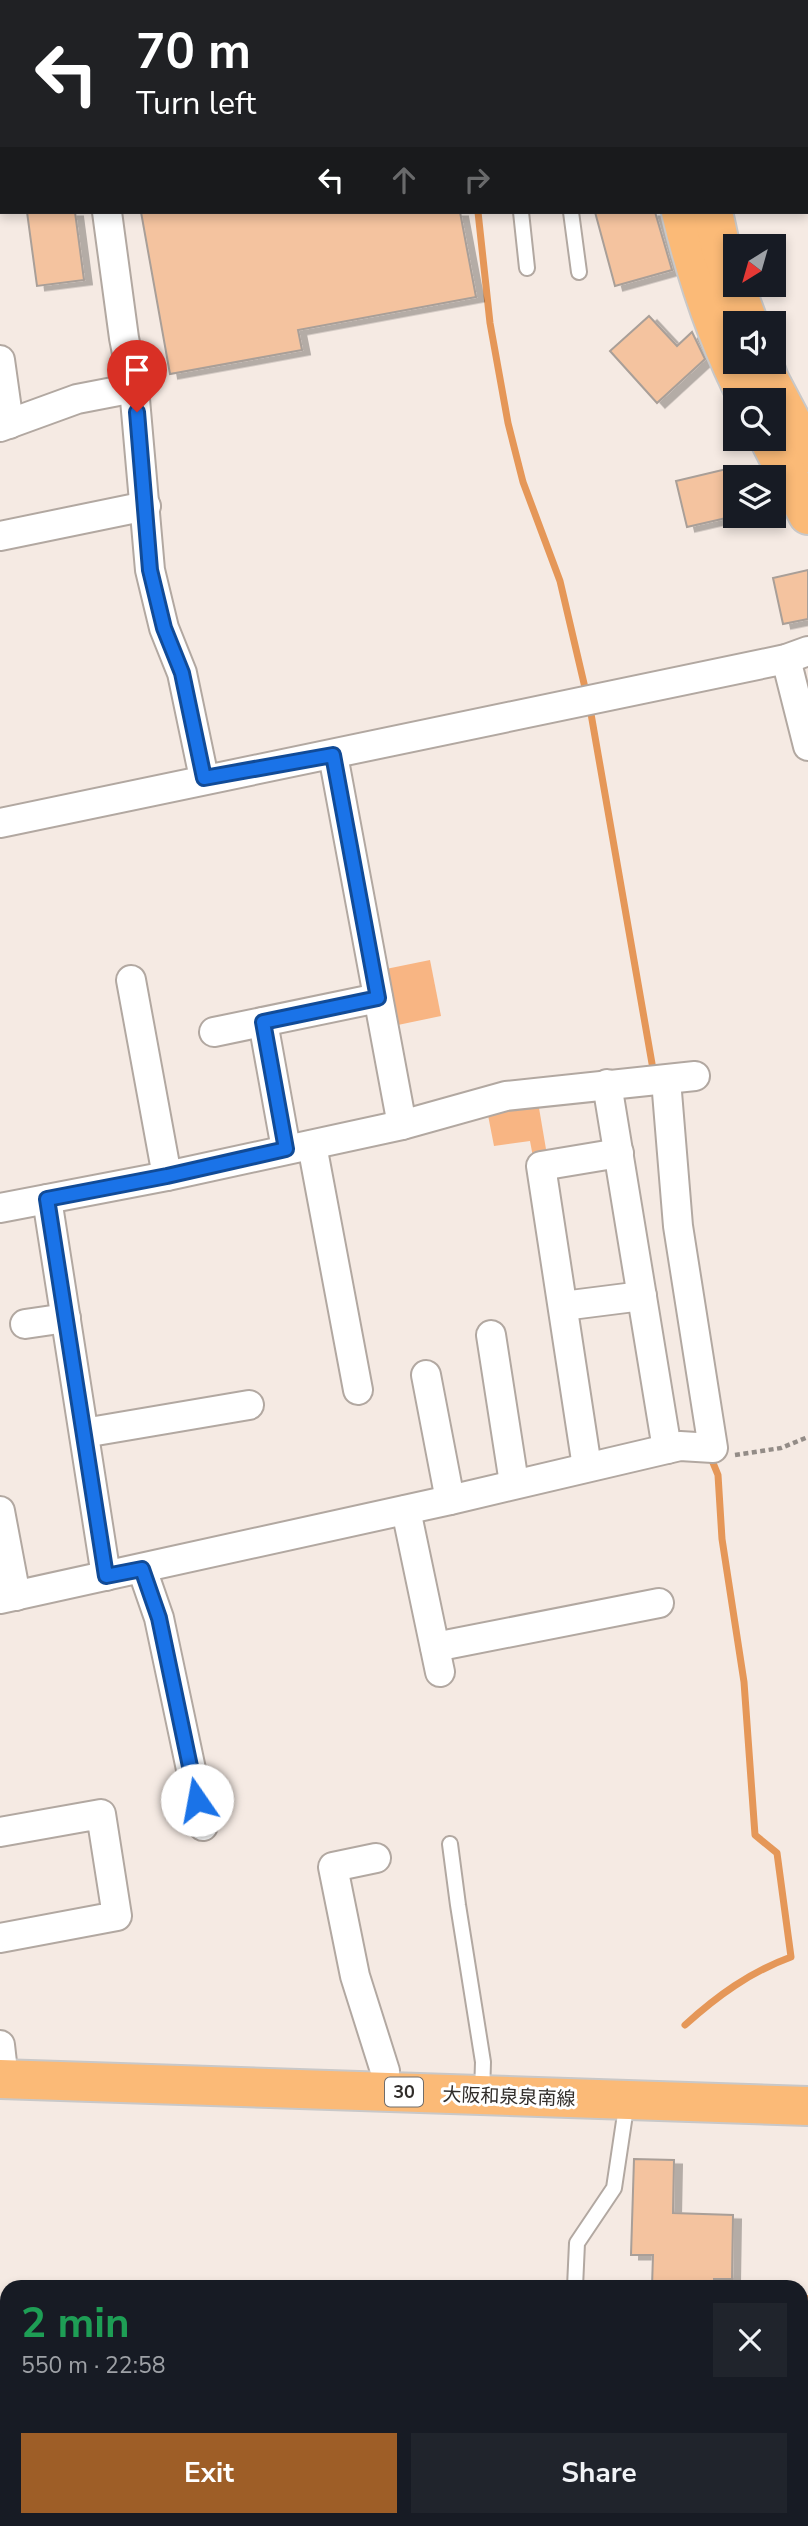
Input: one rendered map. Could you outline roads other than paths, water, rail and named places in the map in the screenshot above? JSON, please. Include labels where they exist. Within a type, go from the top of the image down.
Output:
[{"type":"main road","points":[[681,214],[690,251],[742,388]]},
{"type":"main road","points":[[713,214],[721,249],[744,311]]},
{"type":"main road","points":[[767,374],[808,453]]},
{"type":"main road","points":[[775,451],[808,515]]},
{"type":"main road","name":"大阪和泉泉南線","points":[[1,2068],[384,2091],[808,2106]]},
{"type":"street","points":[[107,214],[124,338],[134,388],[150,570],[164,628],[182,673],[204,778]]},
{"type":"street","points":[[0,360],[5,426],[77,399],[134,388]]},
{"type":"street","points":[[0,536],[146,506]]},
{"type":"street","points":[[0,822],[204,778],[333,755],[797,655],[808,746]]},
{"type":"street","points":[[333,755],[402,1125]]},
{"type":"street","points":[[131,980],[137,1076],[167,1176]]},
{"type":"street","points":[[214,1032],[378,998]]},
{"type":"street","points":[[263,1022],[299,1147],[342,1242],[363,1348],[358,1390]]},
{"type":"street","points":[[0,1208],[167,1176],[402,1125],[506,1096],[695,1076]]},
{"type":"street","points":[[0,1511],[8,1598],[450,1500],[667,1448],[708,1448],[690,1244],[657,1080]]},
{"type":"street","points":[[607,1084],[667,1448]]},
{"type":"street","points":[[587,1467],[541,1166],[619,1153]]},
{"type":"street","points":[[47,1199],[106,1576]]},
{"type":"street","points":[[563,1306],[642,1296]]},
{"type":"street","points":[[25,1325],[66,1318]]},
{"type":"street","points":[[491,1335],[514,1483]]},
{"type":"street","points":[[426,1376],[450,1500]]},
{"type":"street","points":[[84,1433],[200,1424],[249,1405]]},
{"type":"street","points":[[406,1510],[438,1659],[630,1622],[659,1603]]},
{"type":"street","points":[[142,1569],[159,1618],[202,1826]]},
{"type":"street","points":[[0,1832],[101,1814],[117,1916],[0,1938]]},
{"type":"street","points":[[376,1858],[333,1867],[346,1978],[385,2071],[384,2091]]},
{"type":"lane","points":[[521,214],[527,268]]},
{"type":"lane","points":[[571,214],[579,272]]},
{"type":"lane","points":[[450,1844],[483,2062],[482,2095]]},
{"type":"lane","points":[[575,2280],[577,2243],[614,2188],[627,2099]]},
{"type":"waterway","points":[[478,214],[490,323],[508,423],[523,482],[560,581],[586,692]]},
{"type":"waterway","points":[[590,708],[654,1075]]},
{"type":"waterway","points":[[685,2025],[735,1986],[791,1957],[777,1853],[755,1835],[744,1682],[722,1539],[718,1475],[709,1453]]}]
